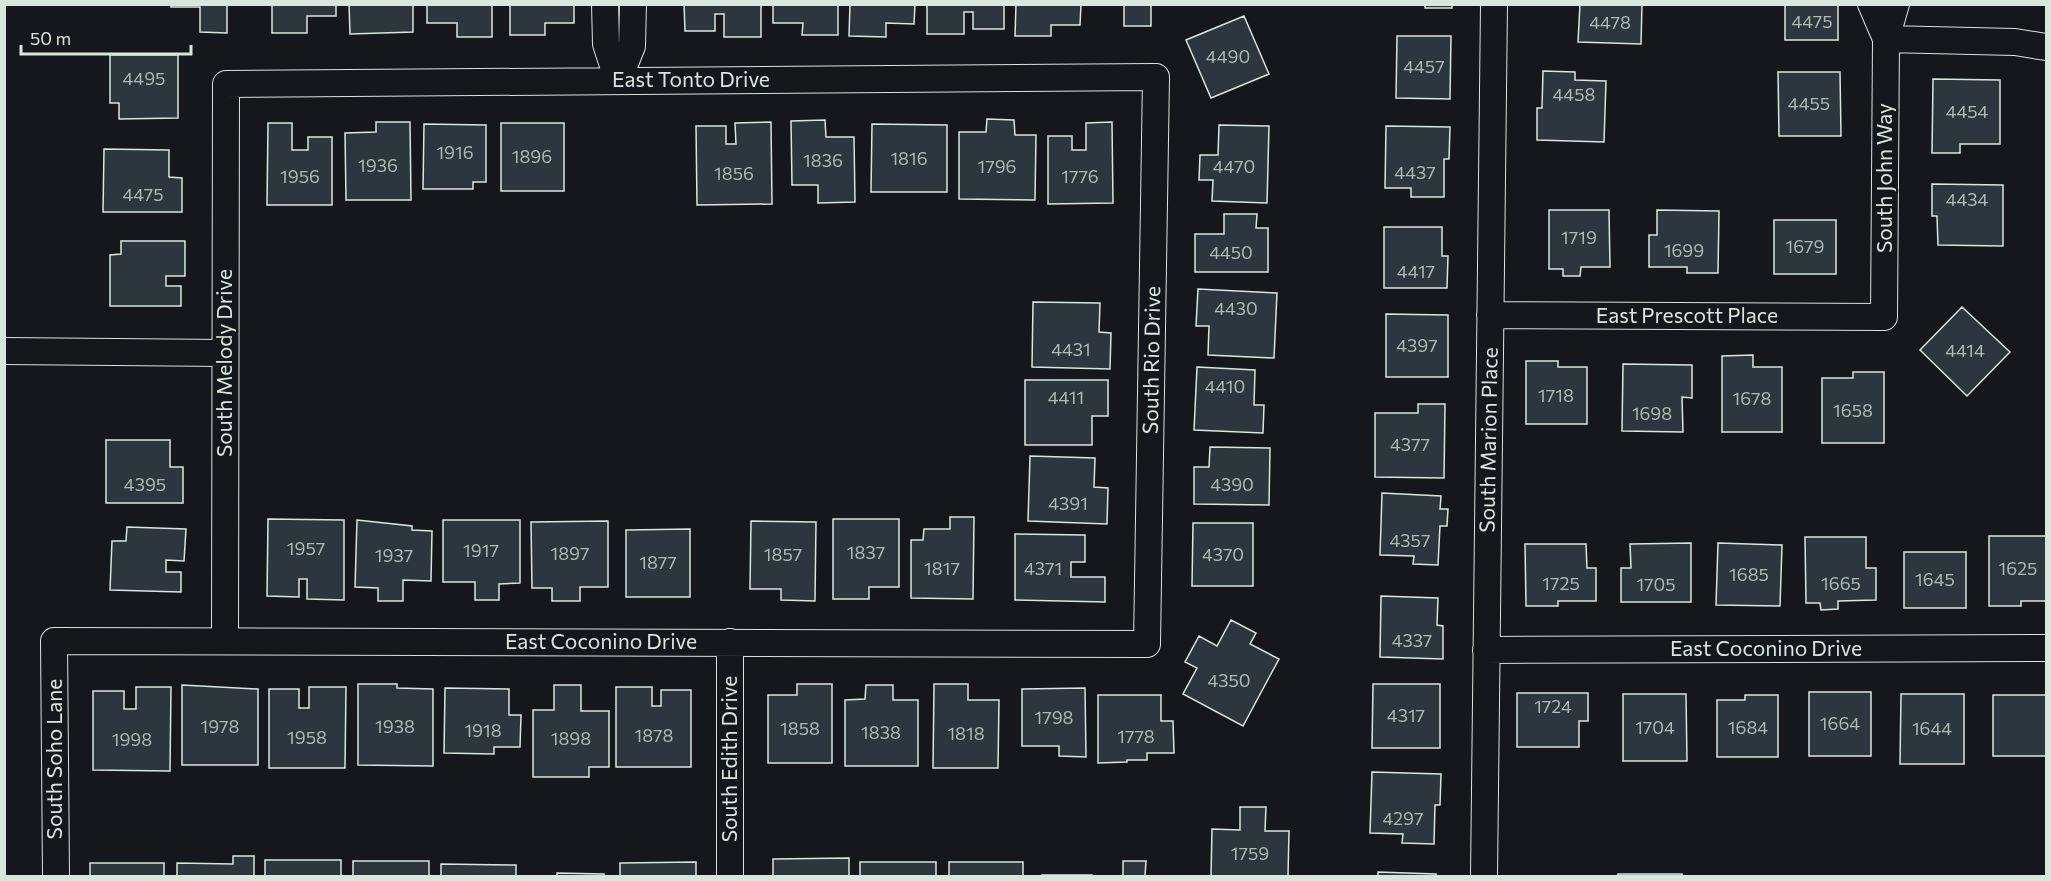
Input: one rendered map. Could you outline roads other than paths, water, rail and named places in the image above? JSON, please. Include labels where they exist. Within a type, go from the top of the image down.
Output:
[{"type":"street","points":[[605,4],[606,44],[618,81]]},
{"type":"street","points":[[618,81],[632,46],[633,4]]},
{"type":"street","name":"South Marion Place","points":[[1484,876],[1494,4]]},
{"type":"street","name":"South John Way","points":[[1871,4],[1886,39]]},
{"type":"street","name":"South John Way","points":[[1884,317],[1886,39],[1896,4]]},
{"type":"street","points":[[1886,39],[2015,42],[2046,47]]},
{"type":"street","name":"East Tonto Drive","points":[[226,84],[1156,76]]},
{"type":"street","name":"South Rio Drive","points":[[1148,644],[1156,76]]},
{"type":"street","name":"South Melody Drive","points":[[225,642],[226,84]]},
{"type":"street","name":"East Prescott Place","points":[[1490,315],[1884,317]]},
{"type":"street","points":[[4,351],[225,353]]},
{"type":"street","name":"East Coconino Drive","points":[[54,641],[1148,644]]},
{"type":"street","name":"South Soho Lane","points":[[54,641],[56,876]]},
{"type":"street","name":"South Edith Drive","points":[[730,642],[730,876]]},
{"type":"street","name":"East Coconino Drive","points":[[1486,650],[2046,648]]}]
